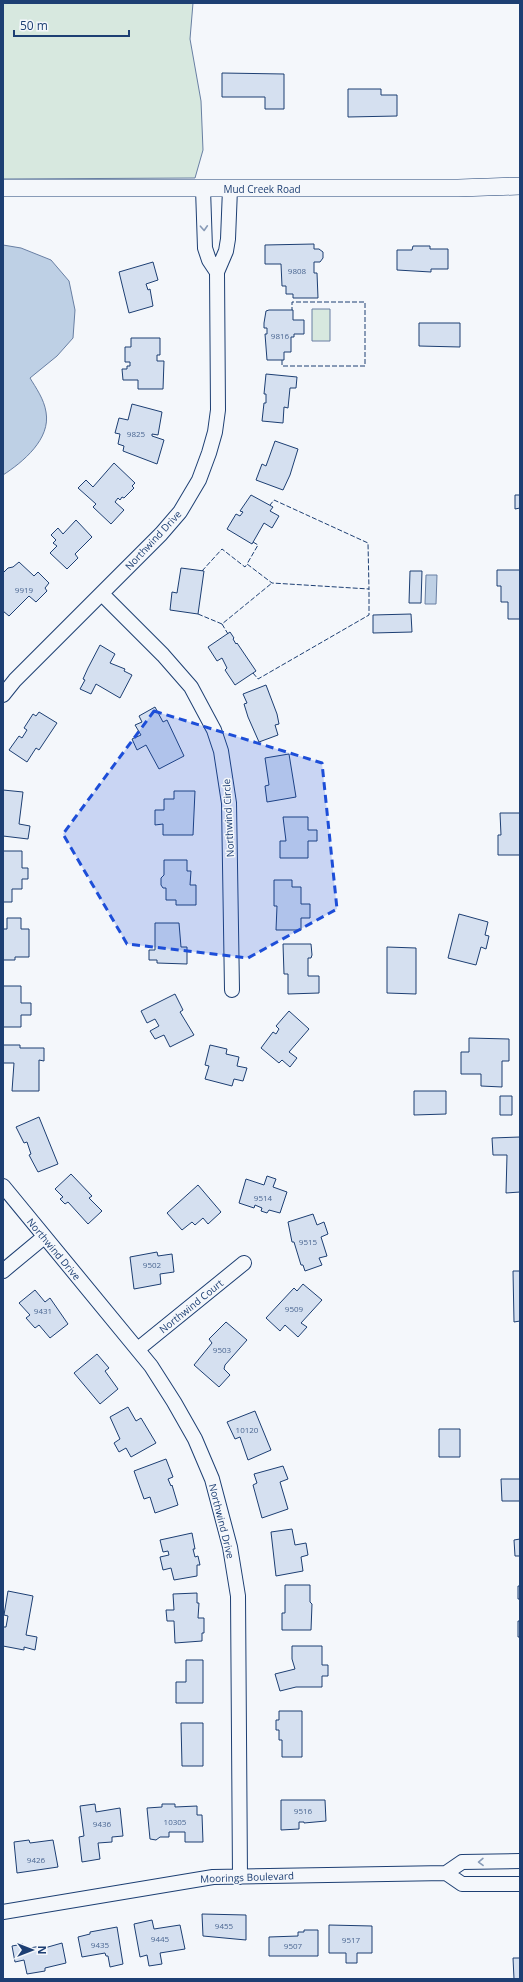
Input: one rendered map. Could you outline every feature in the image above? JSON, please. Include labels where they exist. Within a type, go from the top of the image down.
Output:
[{"type":"street","name":"Mud Creek Road","points":[[3,188],[230,189],[458,188],[520,186]]},
{"type":"street","name":"Northwind Drive","points":[[203,189],[205,248],[209,260],[217,272]]},
{"type":"street","name":"Northwind Drive","points":[[3,695],[15,680],[161,534],[180,512],[199,480],[206,463],[215,432],[218,410],[217,272],[226,250],[228,239],[230,189]]},
{"type":"street","name":"Northwind Circle","points":[[102,594],[163,655],[190,687],[214,730],[221,751],[229,803],[232,990]]},
{"type":"street","name":"Northwind Drive","points":[[3,1186],[138,1349],[174,1402],[195,1439],[214,1485],[230,1547],[238,1596],[240,1877]]},
{"type":"street","points":[[3,1271],[44,1237]]},
{"type":"street","name":"Northwind Court","points":[[138,1349],[244,1263]]},
{"type":"street","points":[[520,1862],[462,1862],[446,1873],[462,1884],[520,1884]]},
{"type":"street","name":"Moorings Boulevard","points":[[3,1912],[198,1878],[446,1873]]},
{"type":"highlighted area","points":[[154,711],[322,763],[337,909],[248,958],[127,944],[63,834]]},
{"type":"shaded area","points":[[3,3],[193,3],[190,39],[201,101],[203,150],[195,178],[3,179]]},
{"type":"shaded area","points":[[312,309],[330,309],[330,341],[312,341]]},
{"type":"water","points":[[3,245],[21,248],[51,260],[69,281],[75,310],[73,338],[57,356],[30,378],[44,403],[46,422],[44,431],[34,449],[3,475]]},
{"type":"water","points":[[426,575],[437,575],[436,604],[425,604]]},
{"type":"building","points":[[222,73],[284,74],[284,109],[265,109],[265,97],[222,97]]},
{"type":"building","points":[[348,89],[381,89],[381,95],[397,95],[397,116],[348,117]]},
{"type":"building","points":[[314,244],[314,249],[319,249],[323,252],[323,258],[320,262],[314,262],[314,273],[317,273],[318,298],[293,298],[293,294],[286,294],[286,286],[282,286],[281,264],[265,264],[265,245]]},
{"type":"building","points":[[413,246],[430,246],[430,249],[448,249],[448,269],[431,269],[431,272],[397,270],[397,250],[412,250]]},
{"type":"building","points":[[153,262],[158,280],[146,284],[148,290],[150,289],[153,306],[129,313],[119,272]]},
{"type":"building","points":[[293,310],[293,320],[304,320],[304,334],[294,334],[294,337],[291,337],[291,352],[284,352],[284,360],[267,360],[265,334],[267,334],[267,328],[264,328],[264,323],[266,311]]},
{"type":"building","points":[[419,323],[460,323],[460,347],[419,346]]},
{"type":"building","points":[[131,338],[160,338],[160,355],[157,355],[157,361],[164,361],[163,389],[138,389],[138,380],[123,380],[122,369],[127,369],[127,366],[130,366],[130,362],[125,362],[125,347],[131,347]]},
{"type":"building","points":[[266,374],[297,377],[296,388],[290,388],[288,408],[284,407],[283,423],[262,421],[264,403],[266,403],[266,394],[264,394]]},
{"type":"building","points":[[132,404],[162,412],[158,435],[152,434],[152,436],[164,440],[157,464],[123,451],[124,446],[118,444],[120,434],[115,433],[119,418],[128,420]]},
{"type":"building","points":[[275,441],[298,449],[290,475],[283,490],[256,480],[262,464],[266,466]]},
{"type":"building","points":[[114,463],[135,483],[132,486],[134,488],[124,498],[122,497],[120,500],[118,498],[115,502],[124,510],[111,524],[93,507],[96,504],[78,488],[86,480],[93,487]]},
{"type":"building","points":[[251,495],[273,507],[270,511],[279,516],[272,528],[264,523],[252,544],[227,529],[236,514],[240,516],[243,512],[240,511]]},
{"type":"building","points":[[515,495],[520,495],[520,508],[515,509]]},
{"type":"building","points":[[76,520],[92,537],[75,554],[78,558],[67,569],[50,553],[57,546],[53,543],[56,540],[51,535],[58,528],[63,534]]},
{"type":"building","points":[[19,562],[34,576],[38,572],[49,583],[45,588],[47,591],[36,602],[29,596],[9,616],[3,611],[3,573],[8,568],[13,567]]},
{"type":"building","points":[[181,568],[204,571],[198,614],[170,610],[172,592],[177,593]]},
{"type":"building","points":[[497,570],[520,570],[520,619],[508,619],[508,602],[501,602],[501,586],[497,586]]},
{"type":"building","points":[[410,571],[422,571],[421,603],[409,603]]},
{"type":"building","points":[[411,614],[412,632],[373,633],[373,615]]},
{"type":"building","points":[[230,632],[236,644],[237,643],[256,671],[235,685],[225,670],[227,668],[222,658],[217,661],[208,647]]},
{"type":"building","points":[[100,645],[115,654],[110,663],[125,669],[124,671],[132,675],[120,698],[96,684],[91,694],[80,689],[85,680],[83,679],[88,668]]},
{"type":"building","points":[[266,685],[277,714],[279,724],[275,725],[278,735],[259,742],[248,717],[244,704],[247,703],[243,694]]},
{"type":"building","points":[[155,707],[163,722],[167,720],[184,756],[159,769],[146,745],[137,750],[132,739],[141,735],[135,725],[142,722],[139,716]]},
{"type":"building","points":[[39,712],[57,723],[39,750],[36,748],[27,762],[9,750],[19,736],[22,738],[27,730],[24,728],[33,714],[36,716]]},
{"type":"building","points":[[289,754],[296,797],[267,802],[265,786],[269,785],[265,758]]},
{"type":"building","points":[[3,790],[23,792],[19,824],[30,826],[28,839],[3,836]]},
{"type":"building","points":[[174,791],[195,791],[193,835],[163,835],[163,824],[155,825],[155,810],[164,810],[164,799],[174,799]]},
{"type":"building","points":[[500,813],[520,813],[520,855],[498,855],[498,835],[501,835]]},
{"type":"building","points":[[283,817],[308,817],[308,830],[317,830],[317,841],[308,841],[308,858],[280,858],[280,841],[286,841]]},
{"type":"building","points":[[3,851],[22,851],[22,868],[28,868],[28,879],[22,879],[22,889],[12,889],[12,902],[3,902]]},
{"type":"building","points":[[164,860],[187,860],[187,871],[191,871],[190,885],[196,885],[196,905],[176,905],[176,900],[166,900],[166,888],[163,888],[161,885],[161,878],[164,875]]},
{"type":"building","points":[[274,880],[292,880],[292,887],[301,887],[301,904],[310,904],[310,918],[301,918],[301,930],[276,930],[277,906],[274,906]]},
{"type":"building","points":[[459,914],[488,922],[485,935],[489,936],[486,949],[481,947],[476,965],[448,958]]},
{"type":"building","points":[[7,918],[21,918],[21,929],[29,929],[29,957],[15,957],[15,960],[3,960],[3,929],[7,929]]},
{"type":"building","points":[[155,923],[179,923],[181,947],[187,947],[187,964],[157,963],[157,960],[149,960],[149,950],[155,950]]},
{"type":"building","points":[[283,944],[311,944],[312,955],[311,958],[308,958],[308,976],[319,976],[319,993],[288,994],[288,974],[284,974]]},
{"type":"building","points":[[387,947],[416,948],[416,994],[387,993]]},
{"type":"building","points":[[3,986],[21,986],[21,1003],[31,1003],[31,1015],[21,1015],[21,1027],[3,1027]]},
{"type":"building","points":[[175,994],[183,1010],[180,1012],[194,1035],[170,1047],[164,1035],[155,1039],[150,1031],[159,1026],[155,1019],[147,1023],[141,1011]]},
{"type":"building","points":[[289,1011],[309,1029],[289,1052],[297,1058],[290,1067],[282,1060],[279,1063],[261,1048],[273,1032],[276,1034],[279,1029],[276,1026]]},
{"type":"building","points":[[469,1038],[509,1039],[509,1061],[502,1061],[502,1087],[481,1086],[481,1074],[461,1074],[461,1052],[469,1052]]},
{"type":"building","points":[[3,1045],[20,1045],[20,1048],[44,1048],[44,1061],[39,1060],[39,1091],[12,1091],[14,1063],[3,1063]]},
{"type":"building","points":[[210,1045],[227,1049],[226,1054],[239,1057],[237,1066],[247,1068],[243,1081],[234,1079],[232,1086],[205,1079],[209,1066],[205,1065]]},
{"type":"building","points":[[414,1091],[446,1091],[446,1114],[414,1115]]},
{"type":"building","points":[[500,1096],[512,1096],[512,1115],[500,1115]]},
{"type":"building","points":[[39,1117],[58,1164],[38,1172],[29,1155],[31,1154],[27,1142],[24,1143],[16,1127]]},
{"type":"building","points":[[520,1137],[520,1192],[506,1193],[507,1155],[493,1155],[492,1138]]},
{"type":"building","points":[[71,1174],[92,1196],[89,1198],[102,1211],[88,1224],[68,1202],[65,1204],[60,1199],[63,1197],[55,1189]]},
{"type":"building","points":[[267,1176],[276,1179],[273,1187],[287,1192],[280,1213],[269,1210],[267,1213],[261,1211],[262,1208],[255,1205],[254,1208],[239,1203],[246,1179],[264,1185]]},
{"type":"building","points":[[198,1185],[221,1212],[208,1224],[203,1218],[195,1225],[192,1222],[182,1230],[167,1213]]},
{"type":"building","points":[[313,1214],[317,1225],[324,1222],[328,1234],[321,1237],[327,1256],[319,1258],[322,1265],[305,1271],[303,1265],[301,1265],[294,1242],[292,1242],[288,1222]]},
{"type":"building","points":[[157,1252],[158,1256],[172,1254],[174,1272],[160,1274],[161,1284],[134,1289],[130,1257]]},
{"type":"building","points":[[513,1271],[520,1271],[520,1321],[514,1322]]},
{"type":"building","points":[[303,1284],[322,1300],[301,1323],[307,1327],[298,1337],[285,1325],[280,1331],[266,1318],[294,1288],[297,1291]]},
{"type":"building","points":[[35,1290],[45,1302],[50,1298],[68,1324],[50,1338],[39,1325],[35,1328],[26,1318],[30,1315],[19,1303]]},
{"type":"building","points":[[226,1322],[247,1340],[225,1365],[224,1369],[230,1375],[219,1387],[194,1365],[212,1343],[209,1339]]},
{"type":"building","points":[[97,1354],[109,1368],[105,1371],[118,1389],[100,1404],[74,1373]]},
{"type":"building","points":[[128,1407],[136,1421],[141,1418],[156,1443],[131,1457],[126,1448],[119,1452],[114,1443],[120,1439],[110,1417]]},
{"type":"building","points":[[255,1411],[271,1450],[248,1460],[240,1437],[235,1439],[227,1422]]},
{"type":"building","points":[[439,1429],[460,1429],[460,1457],[439,1457]]},
{"type":"building","points":[[166,1459],[173,1477],[168,1479],[171,1486],[172,1485],[178,1505],[155,1513],[150,1497],[144,1499],[134,1471]]},
{"type":"building","points":[[283,1466],[288,1479],[280,1482],[288,1509],[262,1518],[253,1485],[257,1483],[254,1474]]},
{"type":"building","points":[[501,1479],[520,1479],[520,1501],[502,1501]]},
{"type":"building","points":[[292,1529],[295,1545],[306,1543],[308,1555],[301,1557],[303,1571],[276,1576],[271,1532]]},
{"type":"building","points":[[192,1533],[195,1557],[198,1556],[200,1565],[197,1565],[197,1576],[174,1580],[171,1568],[163,1570],[160,1557],[169,1555],[168,1551],[163,1552],[160,1540]]},
{"type":"building","points":[[520,1539],[520,1556],[515,1556],[514,1540]]},
{"type":"building","points":[[285,1585],[310,1585],[310,1602],[312,1604],[311,1630],[282,1630],[282,1613],[285,1613]]},
{"type":"building","points":[[518,1586],[520,1586],[520,1599],[518,1599]]},
{"type":"building","points":[[8,1591],[33,1596],[26,1635],[37,1637],[35,1650],[24,1647],[24,1650],[3,1646],[3,1627],[6,1627],[8,1616],[4,1615]]},
{"type":"building","points":[[197,1593],[197,1603],[199,1603],[198,1618],[204,1618],[204,1633],[202,1633],[202,1641],[175,1643],[174,1621],[167,1621],[166,1610],[174,1610],[173,1594]]},
{"type":"building","points":[[518,1621],[520,1621],[520,1637],[518,1637]]},
{"type":"building","points":[[292,1646],[322,1646],[322,1665],[328,1665],[328,1676],[322,1676],[322,1687],[296,1687],[280,1691],[275,1674],[295,1669],[292,1659]]},
{"type":"building","points":[[186,1660],[203,1660],[203,1703],[176,1703],[176,1682],[186,1682]]},
{"type":"building","points":[[279,1711],[302,1711],[302,1757],[282,1757],[282,1740],[279,1740],[279,1730],[276,1730],[276,1720],[279,1720]]},
{"type":"building","points":[[181,1723],[203,1723],[203,1766],[182,1766]]},
{"type":"building","points":[[281,1800],[325,1800],[326,1821],[299,1822],[299,1829],[281,1830]]},
{"type":"building","points":[[95,1804],[96,1812],[120,1808],[123,1836],[112,1837],[112,1842],[98,1843],[100,1859],[82,1862],[79,1837],[84,1836],[80,1806]]},
{"type":"building","points":[[162,1804],[175,1804],[175,1807],[197,1806],[197,1815],[202,1815],[203,1842],[185,1842],[185,1832],[169,1832],[169,1837],[160,1837],[156,1840],[150,1839],[147,1808],[162,1807]]},
{"type":"building","points":[[29,1840],[30,1843],[53,1840],[58,1867],[17,1873],[14,1842]]},
{"type":"building","points":[[202,1914],[246,1915],[246,1940],[203,1936]]},
{"type":"building","points":[[152,1920],[154,1929],[180,1925],[185,1949],[160,1953],[162,1964],[149,1966],[147,1955],[140,1957],[134,1924]]},
{"type":"building","points":[[329,1925],[372,1926],[372,1953],[357,1953],[357,1963],[346,1963],[346,1953],[329,1953]]},
{"type":"building","points":[[117,1927],[123,1964],[110,1967],[108,1956],[106,1956],[105,1953],[82,1957],[78,1937],[90,1934],[90,1932]]},
{"type":"building","points":[[304,1930],[318,1930],[318,1956],[269,1956],[269,1937],[298,1936],[298,1932],[304,1932]]},
{"type":"building","points":[[62,1943],[66,1963],[45,1968],[45,1971],[27,1974],[24,1960],[15,1962],[12,1946],[23,1944],[24,1949],[41,1946],[41,1949]]},
{"type":"building","points":[[513,1958],[520,1958],[520,1979],[514,1979]]},
{"type":"fence","points":[[282,360],[282,366],[365,366],[365,302],[292,302],[292,310]]},
{"type":"fence","points":[[253,542],[258,545],[247,564],[272,583],[369,589],[368,543],[274,500],[270,505]]},
{"type":"fence","points":[[202,571],[222,549],[245,567],[247,564]]},
{"type":"fence","points":[[198,614],[222,624],[272,583]]},
{"type":"fence","points":[[253,673],[258,679],[369,615],[369,589]]},
{"type":"fence","points":[[222,624],[228,634]]}]
